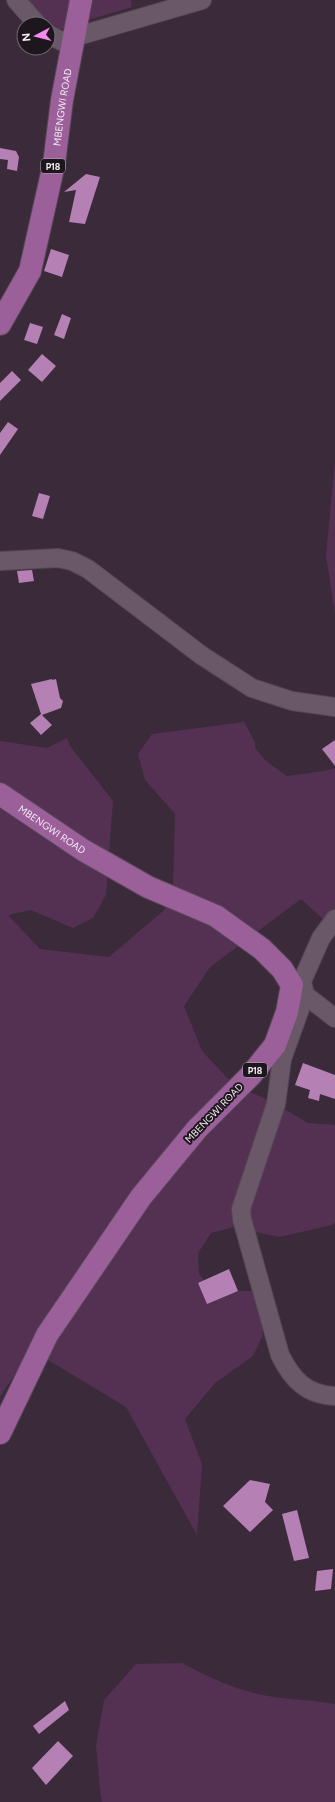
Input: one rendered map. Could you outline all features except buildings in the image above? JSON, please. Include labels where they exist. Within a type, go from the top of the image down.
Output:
[{"type":"main road","name":"MBENGWI ROAD","points":[[0,324],[30,271],[54,164],[62,100],[81,0]]},
{"type":"main road","name":"MBENGWI ROAD","points":[[0,794],[83,850],[148,887],[216,916],[262,949],[282,969],[298,990],[287,1012],[275,1045],[251,1075],[197,1129],[141,1197],[47,1335],[0,1433]]},
{"type":"street","points":[[16,0],[30,16]]},
{"type":"street","points":[[56,38],[61,41],[74,38],[202,0]]},
{"type":"street","points":[[0,561],[58,558],[72,562],[88,570],[200,655],[252,688],[292,701],[335,707]]},
{"type":"street","points":[[335,919],[321,938],[298,990],[282,1059],[276,1104],[241,1209],[242,1219],[280,1355],[286,1367],[293,1377],[311,1391],[335,1396]]},
{"type":"street","points":[[298,990],[335,1018]]},
{"type":"shaded area","points":[[30,0],[131,0],[132,7],[56,31],[56,16],[32,16]]},
{"type":"shaded area","points":[[335,460],[335,613],[326,556]]},
{"type":"shaded area","points":[[244,722],[255,742],[255,748],[266,761],[287,776],[335,768],[335,930],[301,899],[210,967],[184,1006],[202,1051],[233,1084],[276,1104],[308,1123],[335,1125],[335,1223],[332,1225],[279,1237],[234,1227],[211,1233],[198,1253],[199,1274],[212,1291],[257,1291],[263,1335],[253,1356],[215,1383],[185,1419],[202,1464],[197,1535],[126,1407],[48,1360],[26,1357],[0,1397],[0,741],[47,748],[67,738],[70,746],[113,801],[106,895],[93,918],[73,928],[31,910],[8,915],[40,949],[109,957],[164,910],[173,887],[175,814],[145,780],[138,754],[152,734]]},
{"type":"shaded area","points":[[182,1663],[215,1679],[250,1692],[274,1697],[335,1704],[335,1802],[102,1802],[96,1745],[104,1700],[136,1664]]}]
